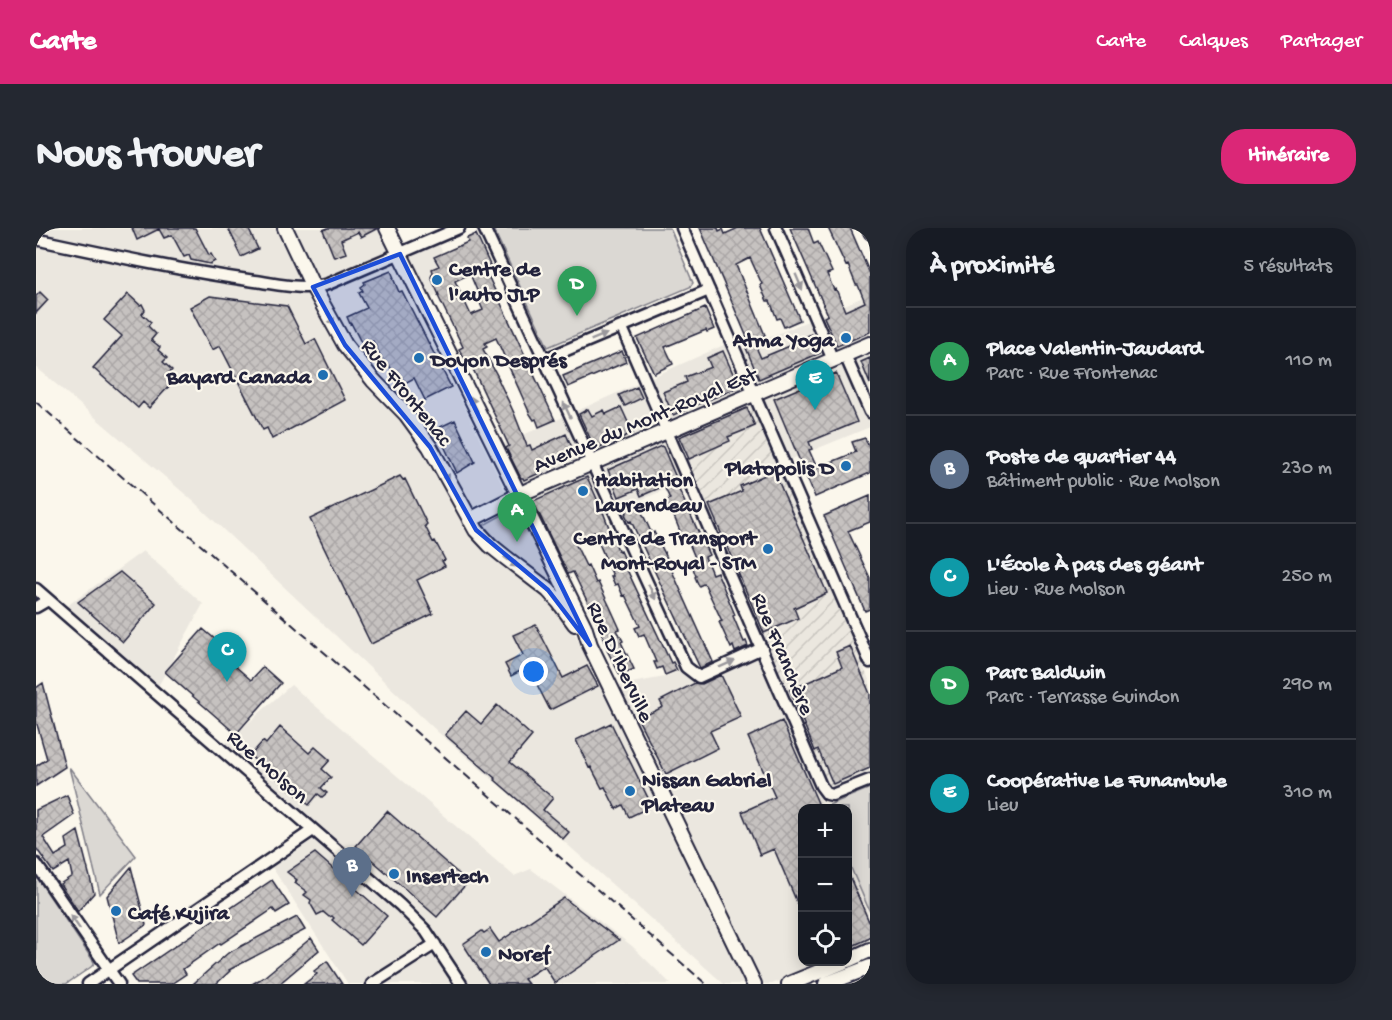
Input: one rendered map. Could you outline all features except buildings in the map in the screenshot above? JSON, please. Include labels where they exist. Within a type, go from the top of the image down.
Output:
[{"type":"main road","name":"Rue Frontenac","points":[[285,228],[313,287],[345,345],[373,380],[406,414],[430,447],[476,530],[490,545],[559,602],[590,645]]},
{"type":"main road","name":"Rue D'Iberville","points":[[387,228],[584,626],[590,645],[754,984]]},
{"type":"main road","name":"Avenue du Mont-Royal Est","points":[[470,520],[519,494],[870,344]]},
{"type":"main road","points":[[852,958],[870,950]]},
{"type":"main road","points":[[789,984],[833,966]]},
{"type":"main road","points":[[826,984],[870,967]]},
{"type":"street","points":[[36,239],[162,266],[227,277],[313,287],[328,284],[459,228]]},
{"type":"street","points":[[484,228],[686,667],[699,677],[762,648]]},
{"type":"street","points":[[682,228],[870,662]]},
{"type":"street","points":[[776,228],[839,358],[870,412]]},
{"type":"street","points":[[868,228],[870,233]]},
{"type":"street","points":[[545,359],[709,290]]},
{"type":"street","name":"Rue Franchère","points":[[622,328],[821,786],[827,794],[837,794],[870,780]]},
{"type":"street","name":"Rue Molson","points":[[36,589],[416,919],[461,984]]},
{"type":"street","points":[[36,607],[48,600]]},
{"type":"street","points":[[88,984],[313,830]]},
{"type":"street","points":[[36,864],[119,984]]},
{"type":"street","points":[[372,984],[435,944]]},
{"type":"highlighted area","points":[[400,254],[590,645],[548,590],[476,530],[430,447],[345,345],[313,287]]},
{"type":"shaded area","points":[[36,228],[377,228],[604,693],[620,685],[665,677],[680,670],[697,678],[759,652],[822,804],[798,804],[798,966],[816,966],[772,984],[724,984],[439,733],[192,500],[36,367]]},
{"type":"shaded area","points":[[493,228],[670,228],[693,283],[690,287],[548,347]]},
{"type":"shaded area","points":[[439,245],[458,285],[430,299],[409,257]]},
{"type":"shaded area","points":[[870,294],[870,427],[789,460],[757,386],[659,427],[683,482],[547,540],[501,445],[726,344],[731,354]]},
{"type":"shaded area","points":[[750,403],[870,682],[870,773],[829,790],[675,435]]},
{"type":"shaded area","points":[[515,508],[557,586],[508,550],[484,525]]},
{"type":"shaded area","points":[[143,551],[203,604],[155,692],[60,611]]},
{"type":"shaded area","points":[[291,685],[514,876],[531,869],[632,946],[671,984],[348,984],[268,861],[312,830],[219,749]]},
{"type":"shaded area","points":[[69,767],[136,856],[100,894]]},
{"type":"shaded area","points":[[870,788],[870,912],[852,870],[852,804],[831,804]]},
{"type":"shaded area","points":[[852,870],[870,912],[870,943],[852,951]]},
{"type":"shaded area","points":[[36,876],[94,962],[91,967],[66,984],[36,984]]},
{"type":"railway","points":[[36,402],[706,984]]},
{"type":"place","name":"Centre de l'auto JLP","points":[[437,280]]},
{"type":"place","name":"Parc Baldwin","points":[[577,316]]},
{"type":"place","name":"Atma Yoga","points":[[846,338]]},
{"type":"place","name":"Doyon Després","points":[[419,358]]},
{"type":"place","name":"Bayard Canada","points":[[323,375]]},
{"type":"place","name":"Coopérative Le Funambule","points":[[815,410]]},
{"type":"place","name":"Platopolis D","points":[[846,466]]},
{"type":"place","name":"Habitation Laurendeau","points":[[583,491]]},
{"type":"place","name":"Place Valentin-Jaudard","points":[[517,542]]},
{"type":"place","name":"Centre de Transport Mont-Royal - STM","points":[[768,549]]},
{"type":"place","name":"L'École À pas des géant","points":[[227,682]]},
{"type":"place","name":"Nissan Gabriel Plateau","points":[[630,791]]},
{"type":"place","name":"Insertech","points":[[394,874]]},
{"type":"place","name":"Poste de quartier 44","points":[[352,897]]},
{"type":"place","name":"Café Kujira","points":[[116,911]]},
{"type":"place","name":"Noref","points":[[486,952]]}]
